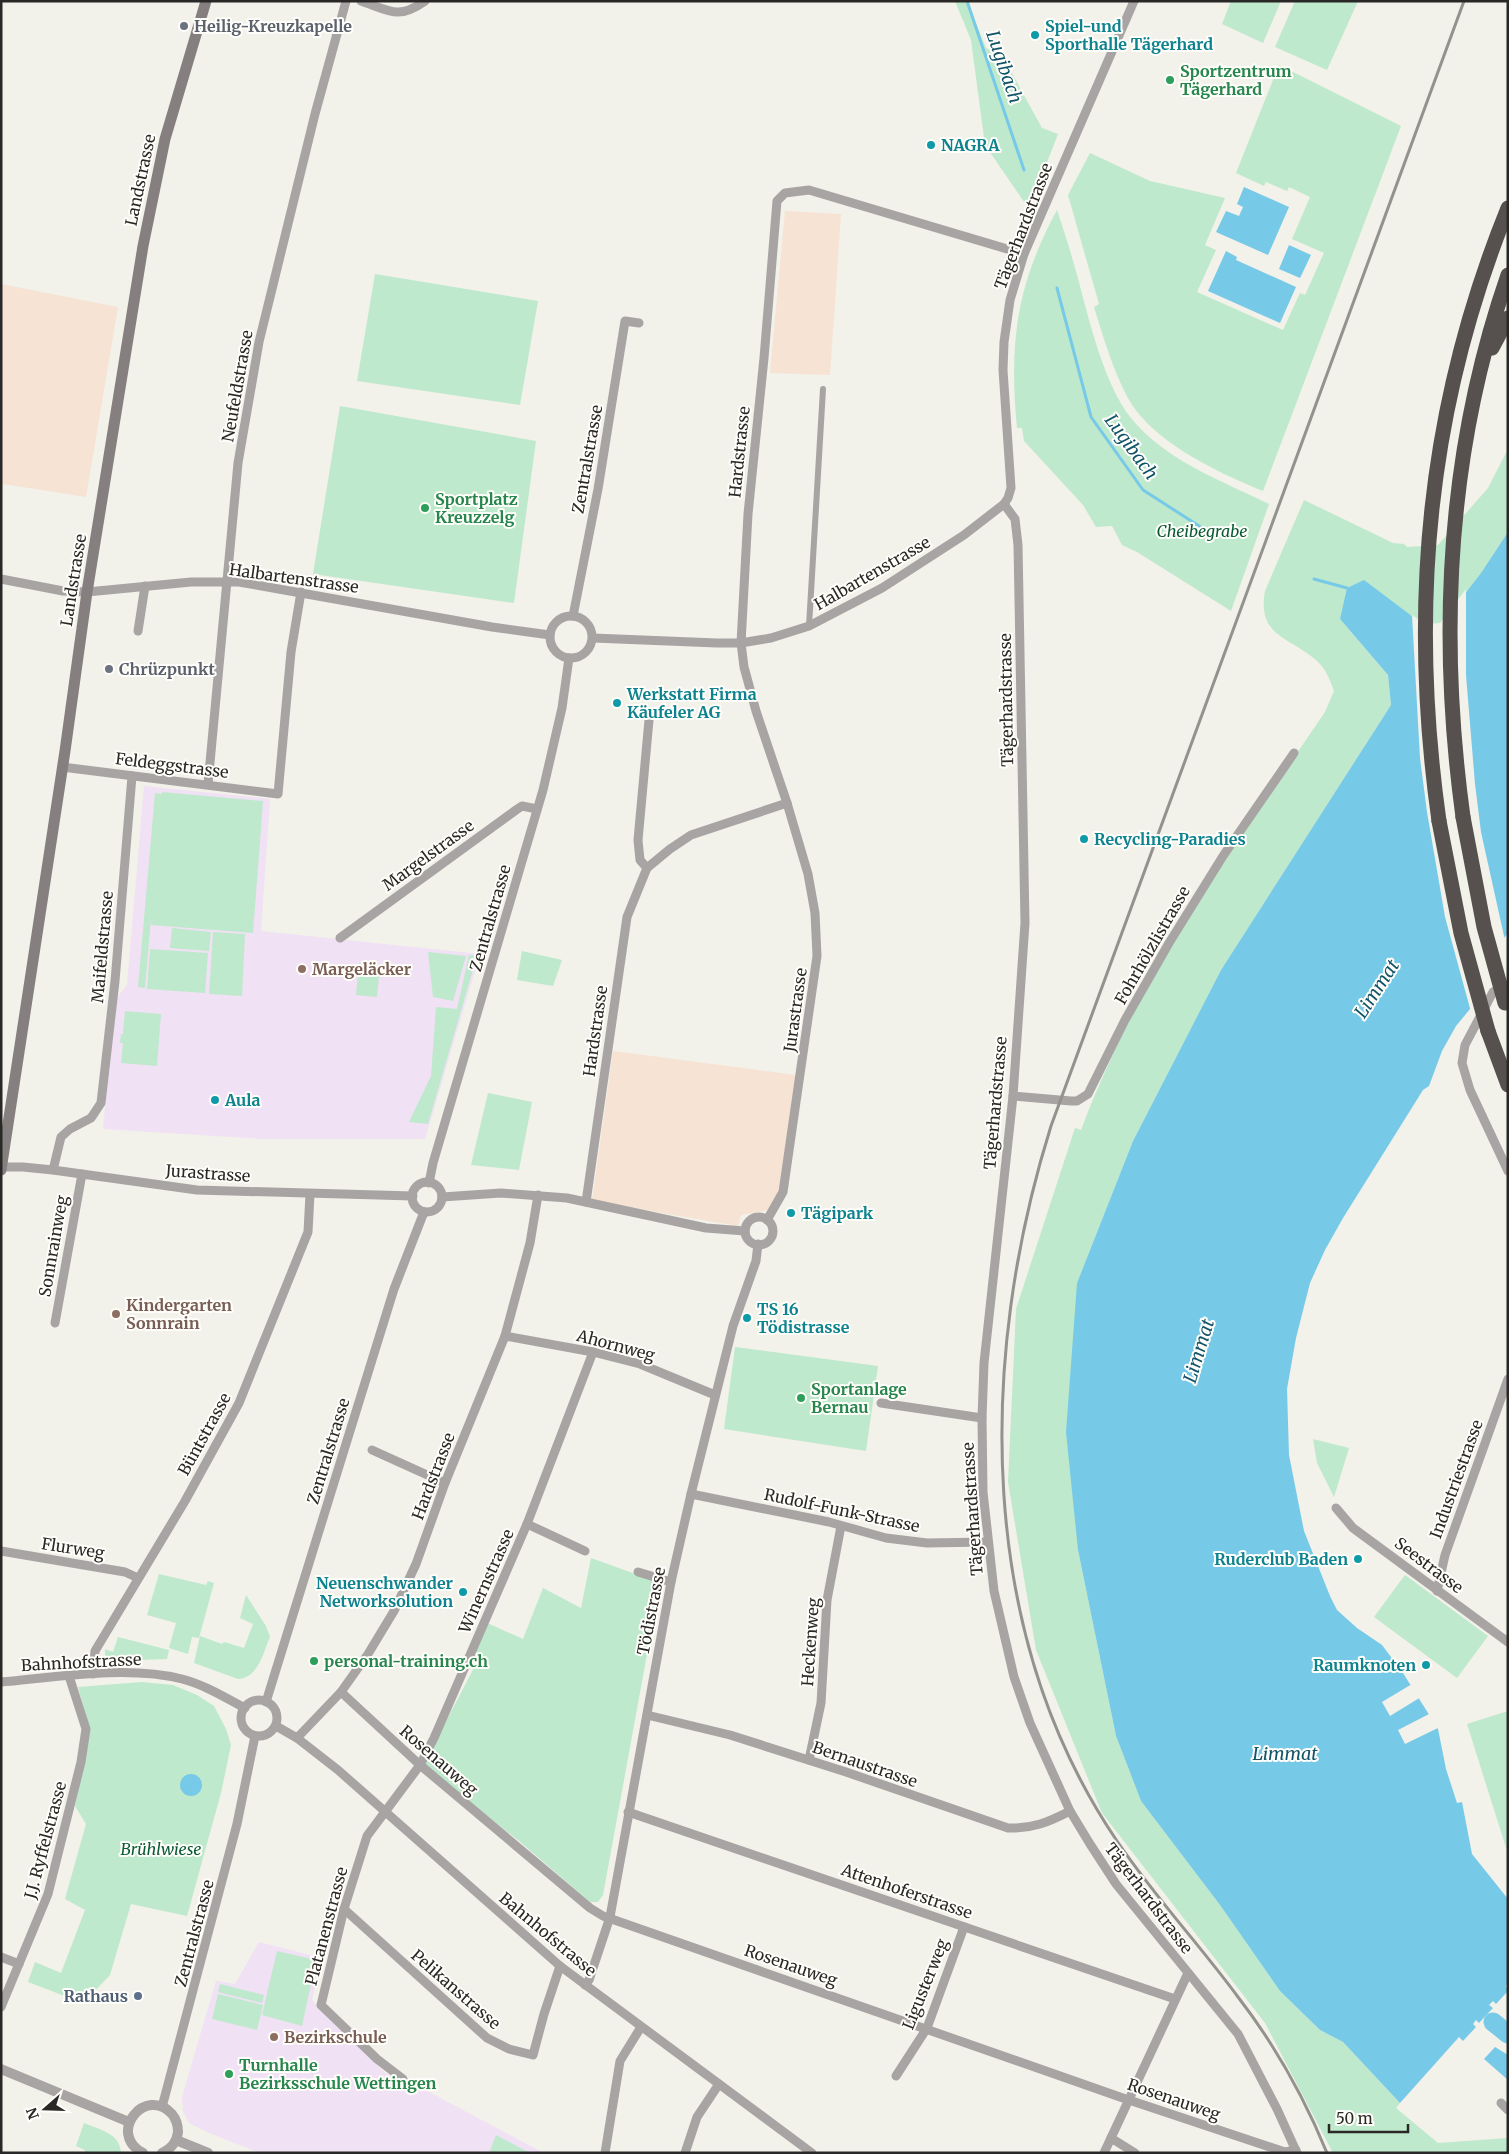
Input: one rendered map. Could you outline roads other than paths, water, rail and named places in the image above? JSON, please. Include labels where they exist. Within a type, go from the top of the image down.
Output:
[{"type":"highway","points":[[1508,208],[1488,258],[1470,312],[1449,395],[1438,452],[1431,507],[1424,616],[1427,718],[1438,821],[1456,915],[1488,1031],[1508,1085]]},
{"type":"highway","points":[[1506,1007],[1480,909],[1462,808],[1455,753],[1450,678],[1450,584],[1459,474],[1478,374],[1508,275]]},
{"type":"highway","points":[[1478,374],[1508,318]]},
{"type":"main road","name":"Landstrasse","points":[[1,1168],[87,592],[128,334],[163,149],[206,1]]},
{"type":"street","name":"Neufeldstrasse","points":[[208,784],[238,464],[259,342],[346,1]]},
{"type":"street","points":[[361,1],[397,13],[412,10],[426,1]]},
{"type":"street","name":"Tägerhardstrasse","points":[[1134,1],[1024,254],[1010,300],[1004,342],[1004,400],[1011,474],[1011,488],[1004,504],[1015,518],[1018,545],[1025,923],[1013,1096],[984,1363],[982,1418],[983,1492],[994,1591],[1014,1677],[1039,1746],[1070,1811],[1116,1884],[1238,2034],[1277,2109],[1296,2151]]},
{"type":"street","name":"Hardstrasse","points":[[586,1202],[627,917],[647,868],[691,835],[787,803],[756,711],[744,667],[741,643],[748,514],[764,358],[777,201],[785,193],[809,190],[1024,254]]},
{"type":"street","name":"Zentralstrasse","points":[[573,616],[598,489],[625,321],[639,323]]},
{"type":"street","points":[[809,626],[823,388]]},
{"type":"street","name":"Halbartenstrasse","points":[[593,638],[741,643],[772,638],[809,626],[856,603],[911,571],[964,535],[1004,504]]},
{"type":"street","name":"Halbartenstrasse","points":[[1,579],[63,590],[87,592],[191,582],[239,582],[508,630],[550,635]]},
{"type":"street","points":[[138,631],[145,586]]},
{"type":"street","name":"Feldeggstrasse","points":[[62,767],[278,794],[291,652],[301,592]]},
{"type":"street","points":[[567,616],[573,616],[581,618],[588,623],[593,638],[585,654],[580,657],[569,658],[557,653],[551,642],[550,635],[556,623],[567,616]]},
{"type":"street","name":"Zentralstrasse","points":[[429,1182],[537,809],[562,708],[569,658]]},
{"type":"street","points":[[647,868],[640,860],[638,840],[649,720]]},
{"type":"street","name":"Fohrhölzlistrasse","points":[[1013,1096],[1077,1101],[1088,1094],[1125,1020],[1174,934],[1223,856],[1294,753]]},
{"type":"street","name":"Maifeldstrasse","points":[[53,1170],[62,1137],[70,1129],[92,1118],[101,1103],[115,981],[132,776]]},
{"type":"street","name":"Jurastrasse","points":[[768,1220],[783,1192],[817,956],[815,913],[808,874],[787,803]]},
{"type":"street","name":"Margelstrasse","points":[[340,938],[522,806],[537,809]]},
{"type":"street","points":[[1508,984],[1493,992],[1465,1045],[1462,1063],[1470,1090],[1508,1171]]},
{"type":"street","name":"Jurastrasse","points":[[1,1168],[23,1167],[53,1170],[197,1190],[413,1196]]},
{"type":"street","name":"Sonnrainweg","points":[[55,1323],[82,1174]]},
{"type":"street","points":[[429,1182],[439,1187],[442,1197],[438,1208],[424,1212],[415,1206],[413,1196],[416,1187],[429,1182]]},
{"type":"street","name":"Büntstrasse","points":[[93,1674],[95,1651],[185,1500],[241,1399],[308,1232],[310,1194]]},
{"type":"street","points":[[442,1197],[491,1194],[538,1195],[586,1202],[706,1228],[745,1231]]},
{"type":"street","name":"Hardstrasse","points":[[297,1738],[341,1692],[368,1654],[394,1611],[416,1564],[445,1484],[505,1336],[530,1243],[538,1195]]},
{"type":"street","name":"Zentralstrasse","points":[[266,1702],[394,1289],[424,1212]]},
{"type":"street","points":[[759,1217],[768,1220],[772,1227],[771,1236],[766,1242],[758,1244],[748,1238],[745,1231],[751,1219],[759,1217]]},
{"type":"street","name":"Tödistrasse","points":[[585,1985],[589,1980],[610,1918],[671,1582],[715,1395],[733,1326],[756,1261],[758,1244]]},
{"type":"street","name":"Ahornweg","points":[[505,1336],[593,1352],[640,1364],[715,1395]]},
{"type":"street","name":"Winernstrasse","points":[[385,1812],[420,1765],[527,1524],[593,1352]]},
{"type":"street","name":"Industriestrasse","points":[[1437,1591],[1445,1555],[1508,1379]]},
{"type":"street","points":[[881,1403],[982,1418]]},
{"type":"street","points":[[372,1450],[445,1484]]},
{"type":"street","name":"Rudolf-Funk-Strasse","points":[[691,1494],[829,1522],[886,1538],[952,1544],[988,1542]]},
{"type":"street","name":"Seestrasse","points":[[1336,1508],[1353,1528],[1508,1642]]},
{"type":"street","points":[[527,1524],[585,1551]]},
{"type":"street","name":"Heckenweg","points":[[809,1760],[821,1703],[827,1600],[841,1526]]},
{"type":"street","name":"Flurweg","points":[[1,1551],[125,1572],[138,1578]]},
{"type":"street","points":[[638,1572],[671,1582]]},
{"type":"street","name":"Bahnhofstrasse","points":[[1,1682],[93,1674],[148,1674],[182,1679],[212,1690],[245,1708]]},
{"type":"street","name":"J.J. Ryffelstrasse","points":[[1,2007],[48,1894],[86,1734],[69,1676]]},
{"type":"street","name":"Rosenauweg","points":[[341,1692],[420,1765],[590,1908],[610,1918],[1285,2152],[1296,2151]]},
{"type":"street","points":[[256,1701],[266,1702],[271,1704],[277,1714],[276,1726],[265,1735],[255,1736],[244,1727],[242,1718],[245,1708],[256,1701]]},
{"type":"street","name":"Bernaustrasse","points":[[647,1715],[730,1735],[1008,1828],[1023,1829],[1039,1826],[1070,1811]]},
{"type":"street","name":"Bahnhofstrasse","points":[[276,1726],[297,1738],[338,1770],[560,1966],[812,2153]]},
{"type":"street","name":"Zentralstrasse","points":[[162,2107],[237,1824],[255,1736]]},
{"type":"street","name":"Platanenstrasse","points":[[385,1812],[367,1836],[344,1909],[321,2005],[377,2059],[403,2080]]},
{"type":"street","name":"Attenhoferstrasse","points":[[628,1812],[1175,1999]]},
{"type":"street","name":"Pelikanstrasse","points":[[344,1909],[487,2038],[516,2051],[533,2055],[560,1966]]},
{"type":"street","name":"Ligusterweg","points":[[896,2076],[926,2028],[964,1927]]},
{"type":"street","points":[[1,1957],[19,1964]]},
{"type":"street","points":[[1104,2153],[1188,1973]]},
{"type":"street","points":[[605,2153],[620,2061],[641,2027]]},
{"type":"street","points":[[1,2069],[129,2122]]},
{"type":"street","points":[[685,2153],[697,2117],[719,2084]]},
{"type":"street","points":[[143,2153],[133,2145],[129,2138],[129,2122],[138,2110],[145,2106],[162,2107],[169,2111],[177,2124],[176,2140],[171,2147],[162,2153]]},
{"type":"street","points":[[1111,2138],[1135,2153]]},
{"type":"street","points":[[176,2140],[208,2153]]},
{"type":"water","points":[[1244,187],[1289,207],[1268,255],[1216,232],[1226,211],[1239,216],[1243,207],[1237,204]]},
{"type":"water","points":[[1289,245],[1311,255],[1300,278],[1279,269]]},
{"type":"water","points":[[1226,251],[1237,257],[1236,260],[1296,287],[1280,323],[1208,291]]},
{"type":"water","name":"Limmat","points":[[1508,532],[1508,933],[1504,938],[1502,952],[1470,1009],[1456,1026],[1442,1051],[1429,1086],[1423,1090],[1325,1250],[1310,1283],[1296,1338],[1287,1389],[1289,1455],[1304,1531],[1330,1596],[1337,1610],[1357,1628],[1382,1645],[1403,1673],[1438,1729],[1446,1769],[1457,1803],[1462,1802],[1472,1854],[1508,1899],[1508,1983],[1506,1986],[1508,1991],[1496,2004],[1493,2001],[1489,2005],[1493,2008],[1479,2023],[1476,2020],[1473,2024],[1476,2027],[1463,2041],[1459,2037],[1400,2103],[1343,2042],[1320,2030],[1280,1991],[1220,1905],[1141,1801],[1116,1736],[1078,1550],[1066,1432],[1077,1283],[1133,1141],[1221,970],[1391,705],[1388,675],[1340,619],[1347,588],[1364,580],[1425,626],[1441,625],[1481,573]]},
{"type":"water","points":[[187,1774],[195,1774],[202,1781],[202,1789],[195,1796],[187,1796],[180,1789],[180,1781]]},
{"type":"water","points":[[1495,2047],[1508,2055],[1508,2080],[1484,2059]]},
{"type":"waterway","name":"Lugibach","points":[[967,1],[1024,170]]},
{"type":"waterway","name":"Lugibach","points":[[1057,288],[1091,417],[1143,490],[1210,533]]},
{"type":"waterway","name":"Lugibach","points":[[1314,579],[1347,588]]},
{"type":"waterway","name":"Limmat","points":[[1493,2022],[1508,2034]]},
{"type":"railway","points":[[1327,2153],[1309,2112],[1288,2072],[1252,2015],[1131,1861],[1117,1841],[1071,1760],[1037,1674],[1015,1585],[1004,1493],[1003,1400],[1011,1307],[1027,1215],[1051,1126],[1464,1]]},
{"type":"place","name":"Heilig-Kreuzkapelle","points":[[184,26]]},
{"type":"place","name":"Spiel-und Sporthalle Tägerhard","points":[[1035,35]]},
{"type":"place","name":"Sportzentrum Tägerhard","points":[[1170,80]]},
{"type":"place","name":"NAGRA","points":[[931,145]]},
{"type":"place","name":"Sportplatz Kreuzzelg","points":[[425,508]]},
{"type":"place","name":"Chrüzpunkt","points":[[109,669]]},
{"type":"place","name":"Werkstatt Firma Käufeler AG","points":[[617,703]]},
{"type":"place","name":"Recycling-Paradies","points":[[1084,839]]},
{"type":"place","name":"Margeläcker","points":[[302,969]]},
{"type":"place","name":"Aula","points":[[215,1100]]},
{"type":"place","name":"Tägipark","points":[[791,1213]]},
{"type":"place","name":"Kindergarten Sonnrain","points":[[116,1314]]},
{"type":"place","name":"TS 16 Tödistrasse","points":[[747,1318]]},
{"type":"place","name":"Sportanlage Bernau","points":[[801,1398]]},
{"type":"place","name":"Ruderclub Baden","points":[[1358,1559]]},
{"type":"place","name":"Neuenschwander Networksolution","points":[[463,1592]]},
{"type":"place","name":"personal-training.ch","points":[[314,1661]]},
{"type":"place","name":"Raumknoten","points":[[1426,1665]]},
{"type":"place","name":"Rathaus","points":[[138,1996]]},
{"type":"place","name":"Bezirkschule","points":[[274,2037]]},
{"type":"place","name":"Turnhalle Bezirksschule Wettingen","points":[[229,2074]]},
{"type":"park label","name":"Cheibegrabe","points":[[1202,531]]},
{"type":"park label","name":"Brühlwiese","points":[[161,1849]]}]
